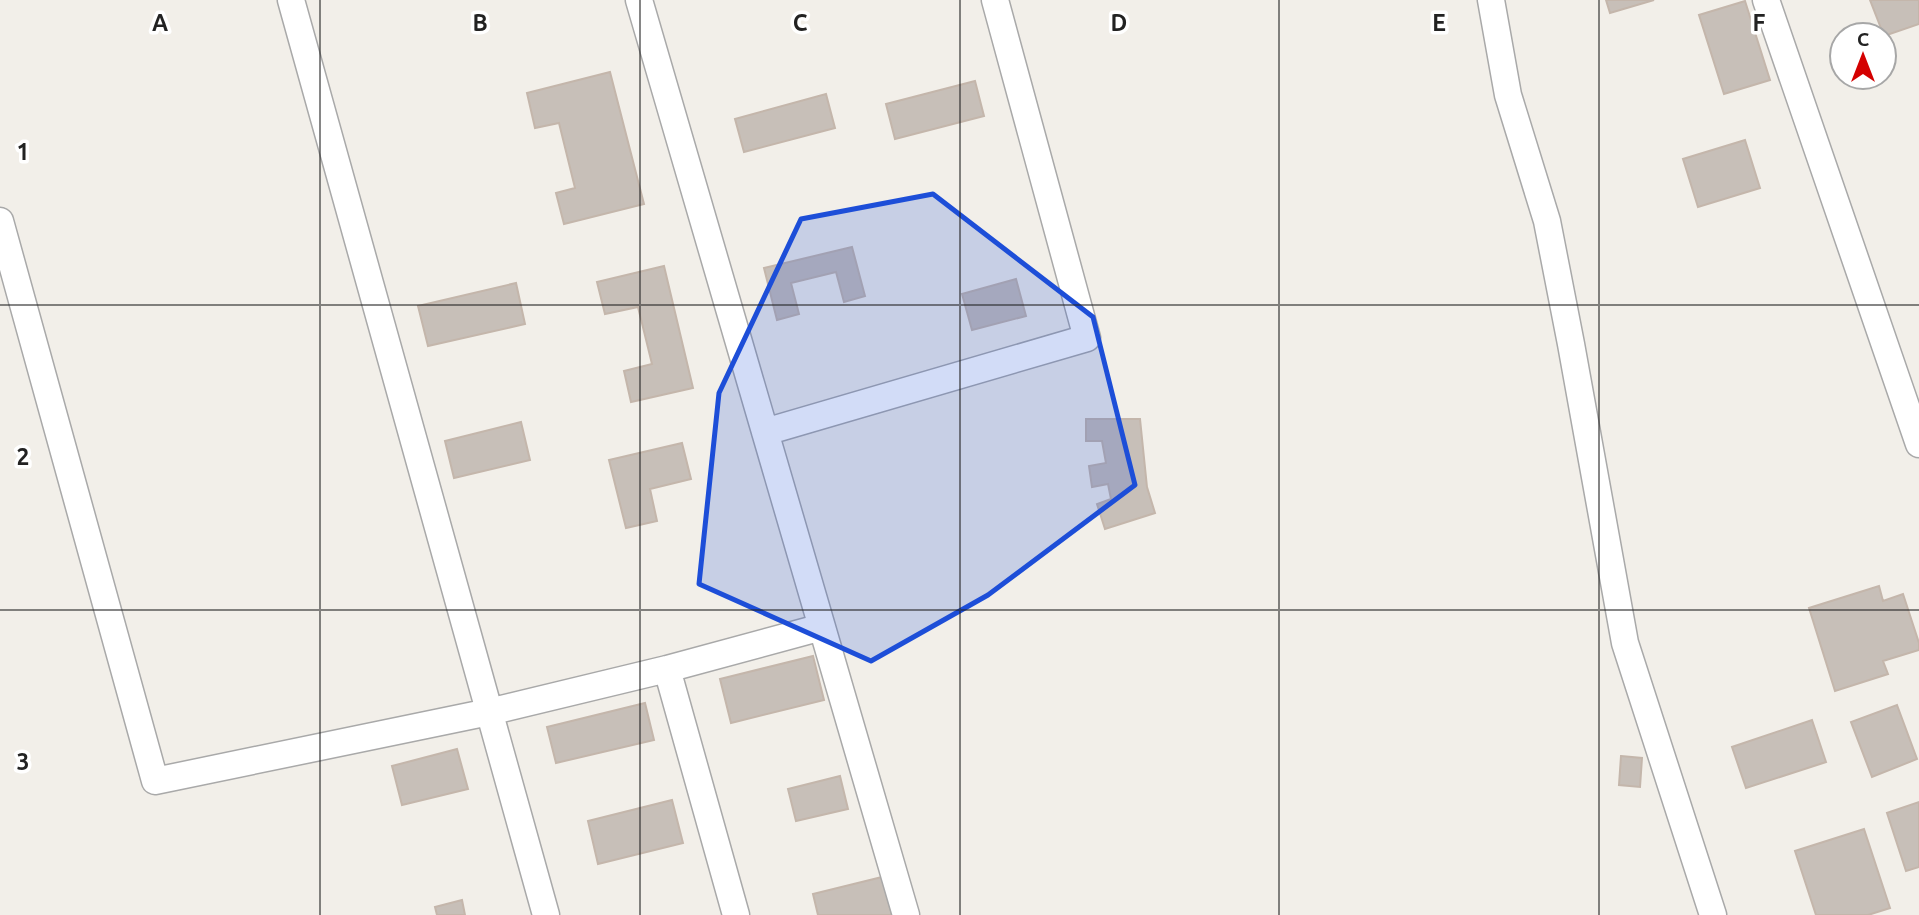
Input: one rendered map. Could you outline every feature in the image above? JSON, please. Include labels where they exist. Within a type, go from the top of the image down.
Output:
[{"type":"street","points":[[291,0],[546,915]]},
{"type":"street","points":[[639,0],[906,915]]},
{"type":"street","points":[[765,432],[1087,338],[995,0]]},
{"type":"street","points":[[1491,0],[1508,95],[1547,221],[1625,643],[1713,915]]},
{"type":"street","points":[[1766,0],[1919,444]]},
{"type":"street","points":[[0,221],[155,781],[489,712],[667,669],[822,627]]},
{"type":"street","points":[[667,669],[736,915]]},
{"type":"highlighted area","points":[[933,194],[1093,317],[1135,485],[988,595],[871,661],[699,584],[719,393],[801,219]]},
{"type":"building","points":[[1606,0],[1654,0],[1610,13]]},
{"type":"building","points":[[1870,0],[1919,0],[1919,24],[1898,31],[1898,21],[1878,21]]},
{"type":"building","points":[[1745,1],[1770,80],[1724,94],[1699,15]]},
{"type":"building","points":[[610,72],[644,204],[564,224],[556,193],[575,188],[559,123],[535,128],[527,93]]},
{"type":"building","points":[[975,81],[984,116],[895,139],[886,104]]},
{"type":"building","points":[[826,94],[835,128],[744,152],[735,119]]},
{"type":"building","points":[[1745,140],[1760,188],[1698,207],[1683,159]]},
{"type":"building","points":[[852,247],[865,296],[844,302],[836,272],[791,283],[799,314],[777,320],[764,268]]},
{"type":"building","points":[[664,266],[693,388],[631,402],[624,371],[652,364],[638,307],[605,314],[597,282]]},
{"type":"building","points":[[1016,279],[1026,316],[972,330],[962,294]]},
{"type":"building","points":[[516,283],[525,324],[428,346],[418,306]]},
{"type":"building","points":[[1086,419],[1140,419],[1147,487],[1155,513],[1105,529],[1097,504],[1111,499],[1108,484],[1092,487],[1089,466],[1106,463],[1102,441],[1086,441]]},
{"type":"building","points":[[521,422],[530,460],[454,478],[445,441]]},
{"type":"building","points":[[682,443],[691,479],[650,489],[657,521],[626,528],[609,460]]},
{"type":"building","points":[[1879,586],[1883,601],[1903,594],[1919,650],[1883,661],[1888,674],[1835,691],[1809,608]]},
{"type":"building","points":[[813,656],[824,700],[731,723],[720,679]]},
{"type":"building","points":[[645,703],[654,740],[556,763],[547,727]]},
{"type":"building","points":[[1897,705],[1917,759],[1872,777],[1851,722]]},
{"type":"building","points":[[1812,720],[1826,762],[1746,788],[1732,747]]},
{"type":"building","points":[[457,749],[468,789],[402,805],[392,766]]},
{"type":"building","points":[[1621,756],[1642,758],[1640,787],[1619,785]]},
{"type":"building","points":[[840,776],[848,809],[796,821],[788,789]]},
{"type":"building","points":[[672,800],[683,843],[598,864],[588,821]]},
{"type":"building","points":[[1919,802],[1919,867],[1906,871],[1887,813]]},
{"type":"building","points":[[1864,829],[1890,908],[1868,915],[1816,915],[1795,851]]},
{"type":"building","points":[[882,877],[892,915],[818,915],[813,894]]},
{"type":"building","points":[[462,900],[465,915],[437,915],[435,907]]}]
